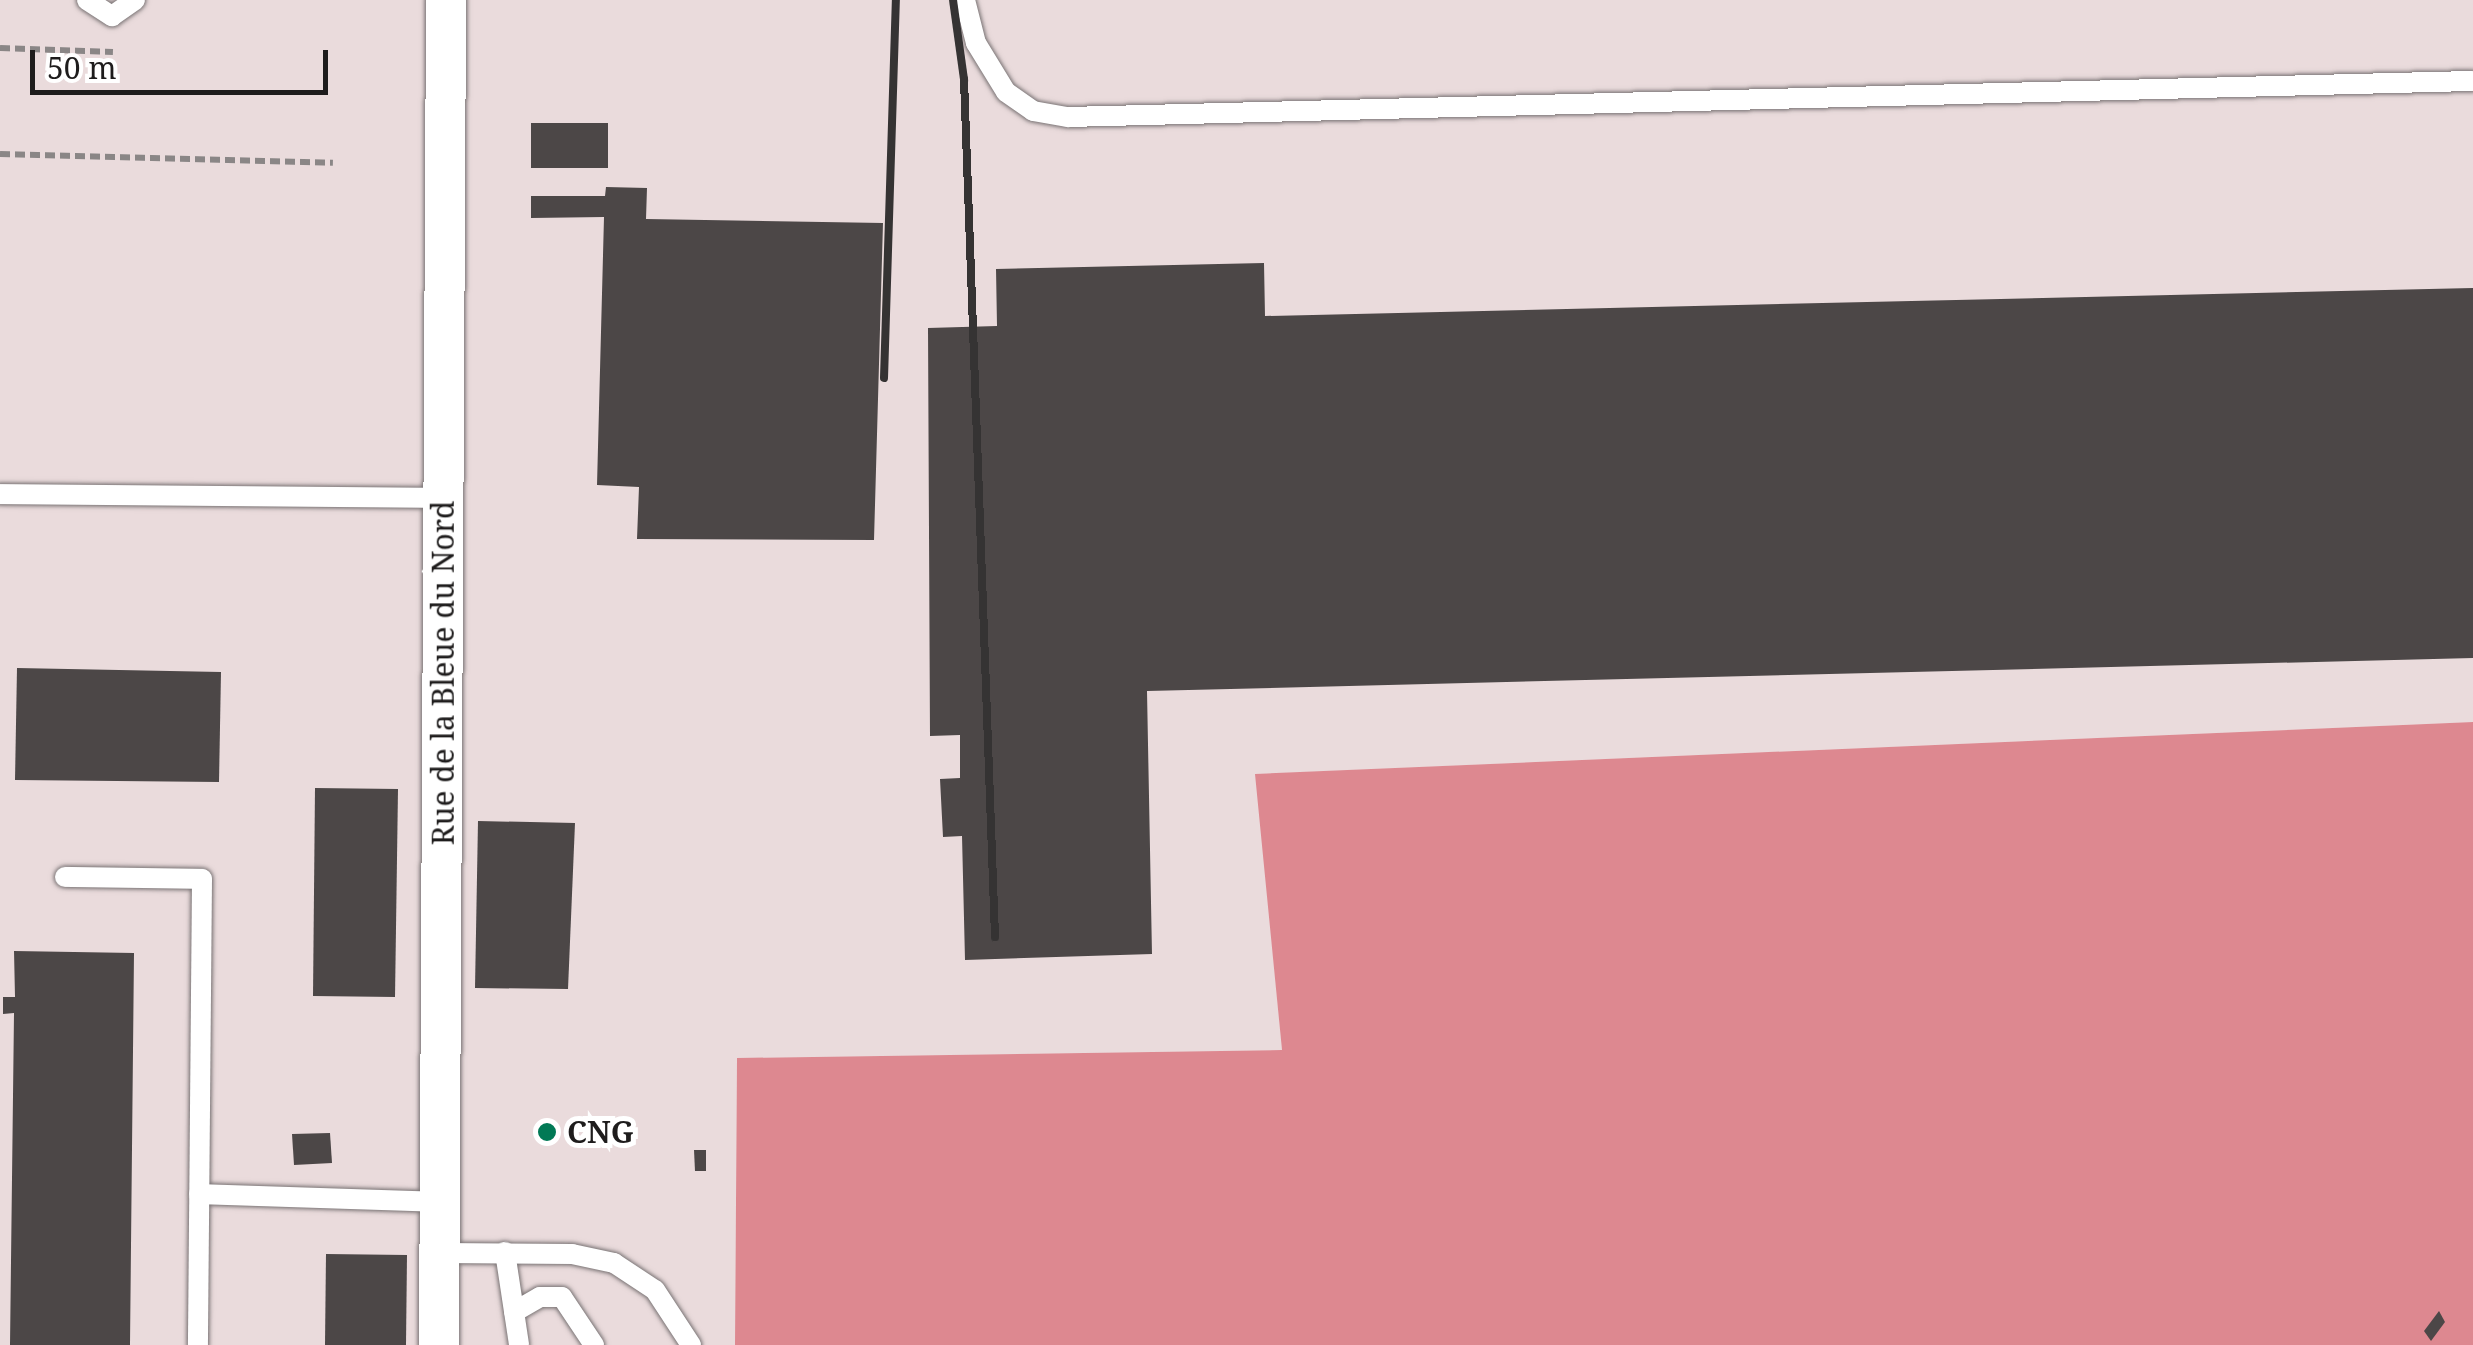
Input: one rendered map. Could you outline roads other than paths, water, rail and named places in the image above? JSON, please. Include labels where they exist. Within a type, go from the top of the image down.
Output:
[{"type":"street","name":"Rue de la Bleue du Nord","points":[[439,1345],[446,0]]},
{"type":"lane","points":[[87,0],[112,16],[134,0]]},
{"type":"lane","points":[[965,0],[976,43],[1006,92],[1034,111],[1068,118],[2473,81]]},
{"type":"lane","points":[[0,494],[444,498]]},
{"type":"lane","points":[[64,877],[202,879],[198,1345]]},
{"type":"lane","points":[[199,1194],[441,1202]]},
{"type":"lane","points":[[440,1253],[505,1252],[614,1264],[655,1290],[684,1324],[690,1345]]},
{"type":"lane","points":[[505,1252],[519,1345]]},
{"type":"lane","points":[[514,1312],[540,1296],[562,1298],[594,1345]]},
{"type":"railway","points":[[884,378],[896,0]]},
{"type":"railway","points":[[953,0],[964,79],[995,937]]},
{"type":"place","name":"CNG","points":[[547,1132]]}]
